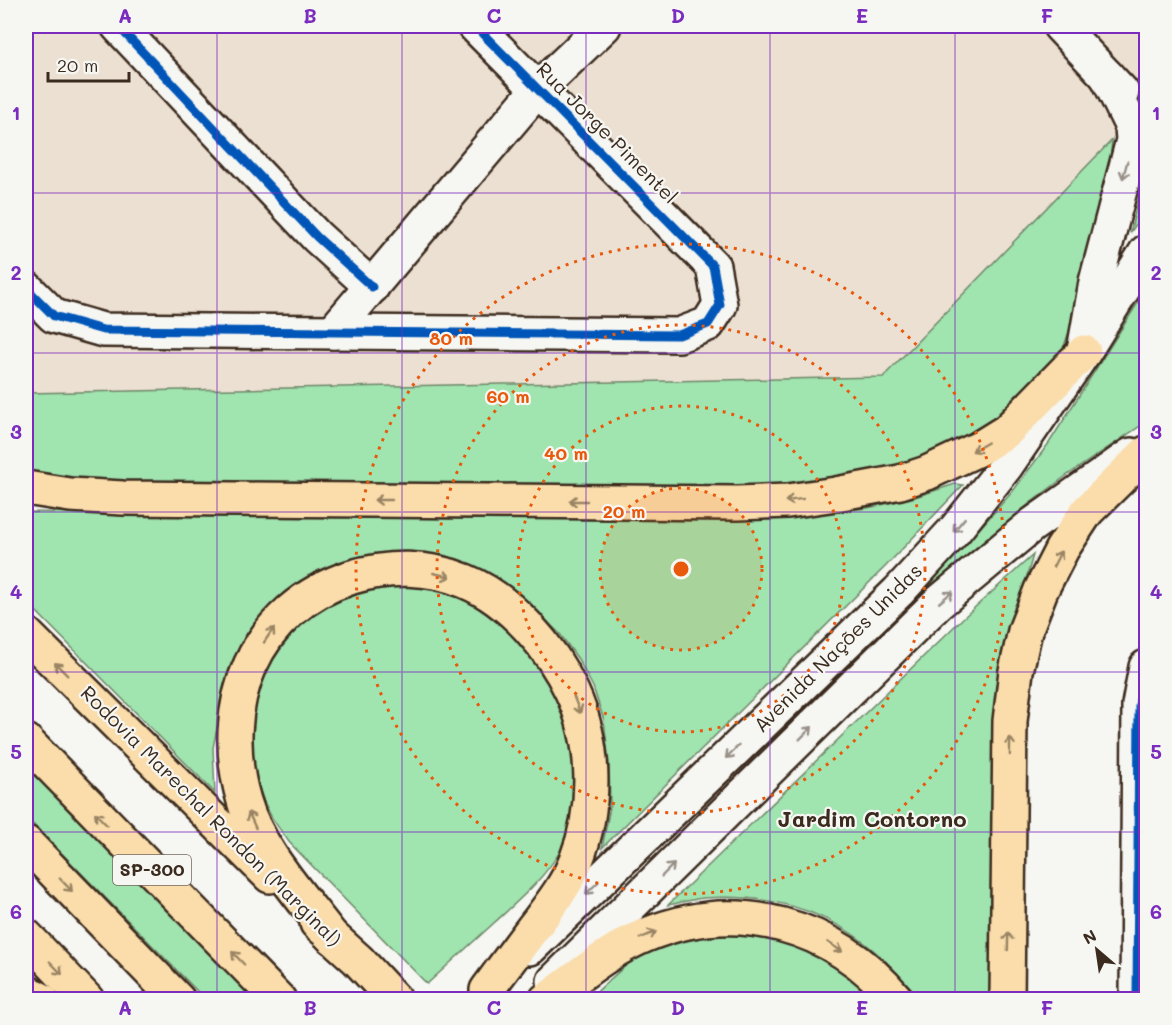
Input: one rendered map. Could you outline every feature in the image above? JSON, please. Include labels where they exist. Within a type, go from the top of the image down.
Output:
[{"type":"highway","points":[[26,488],[70,495],[123,498],[736,503],[788,501],[900,482],[927,473],[978,449],[1007,431],[1084,352]]},
{"type":"highway","points":[[1007,999],[1010,721],[1016,671],[1025,631],[1041,590],[1062,549],[1087,511],[1146,453]]},
{"type":"highway","points":[[332,937],[263,844],[244,803],[235,763],[235,723],[241,688],[255,656],[278,621],[332,583],[364,573],[394,568],[417,569],[464,580],[494,597],[524,623],[552,658],[564,676],[580,710],[590,766],[591,797],[577,860],[562,890],[482,995]]},
{"type":"highway","name":"Rodovia Marechal Rondon (Marginal)","points":[[26,634],[395,999]]},
{"type":"highway","name":"SP-300","points":[[26,741],[279,999]]},
{"type":"highway","points":[[26,843],[178,999]]},
{"type":"highway","points":[[546,999],[609,954],[644,936],[671,925],[697,919],[728,917],[760,919],[821,938],[866,967],[897,999]]},
{"type":"highway","points":[[26,936],[87,999]]},
{"type":"highway","points":[[26,992],[42,999]]},
{"type":"street","points":[[118,26],[317,237],[372,286]]},
{"type":"street","name":"Rua Jorge Pimentel","points":[[333,332],[679,335],[708,324],[720,305],[712,266],[475,26]]},
{"type":"street","points":[[26,288],[54,316],[103,330],[333,332],[538,89],[604,26]]},
{"type":"street","points":[[1060,26],[1146,117]]},
{"type":"street","points":[[1084,352],[1096,282],[1133,140],[1132,127],[1107,76]]},
{"type":"street","name":"Avenida Nações Unidas","points":[[482,995],[898,592],[955,530],[1006,466],[1084,352],[1146,252]]},
{"type":"street","name":"Avenida Nações Unidas","points":[[536,999],[937,604],[1032,525],[1146,444]]},
{"type":"street","points":[[1137,999],[1143,709],[1146,667]]},
{"type":"shaded area","points":[[26,26],[1146,26],[1146,104],[883,377],[26,393]]},
{"type":"green space","points":[[1112,140],[1109,173],[1076,311],[1062,352],[998,420],[959,444],[870,476],[769,489],[114,483],[26,475],[26,393],[883,377]]},
{"type":"green space","points":[[1146,167],[1146,210],[1130,233]]},
{"type":"green space","points":[[1146,290],[1146,422],[1029,504],[925,590],[1013,491],[1049,443]]},
{"type":"green space","points":[[955,484],[963,485],[886,566],[602,848],[610,807],[609,763],[604,720],[593,687],[578,659],[560,634],[513,590],[484,573],[359,558],[319,572],[281,599],[257,625],[236,656],[224,692],[213,748],[215,793],[26,601],[26,512],[469,519],[769,519],[867,508],[912,498]]},
{"type":"green space","points":[[1033,555],[999,673],[994,720],[990,999],[919,999],[898,973],[851,933],[826,919],[798,908],[769,901],[738,898],[704,898],[668,905],[963,618]]},
{"type":"green space","points":[[394,584],[431,588],[458,596],[480,609],[514,637],[545,673],[556,693],[565,715],[575,761],[571,818],[565,842],[555,859],[522,897],[427,984],[289,842],[264,802],[253,758],[253,711],[258,682],[281,642],[307,615],[328,601],[352,592]]},
{"type":"green space","points":[[26,764],[258,999],[205,999],[26,817]]},
{"type":"green space","points":[[735,933],[773,939],[812,950],[834,963],[878,1000],[588,1000],[628,964],[662,943],[688,935]]},
{"type":"cycle path","points":[[118,26],[317,237],[372,287]]},
{"type":"cycle path","points":[[26,288],[54,316],[103,330],[679,335],[708,324],[720,305],[713,266],[475,26]]},
{"type":"cycle path","points":[[1137,1000],[1139,705],[1146,667]]},
{"type":"district","name":"Jardim Contorno","points":[[872,819]]}]
